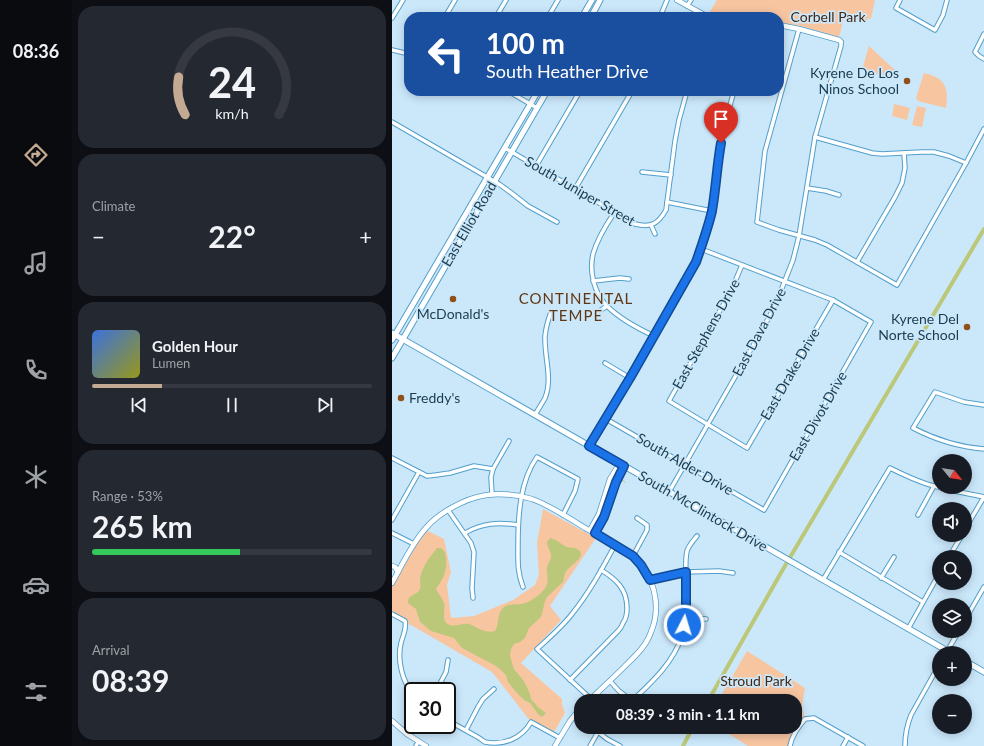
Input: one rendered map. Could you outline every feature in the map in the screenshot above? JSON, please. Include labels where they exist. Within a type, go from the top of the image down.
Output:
[{"type":"main road","points":[[585,12],[592,0]]},
{"type":"main road","points":[[593,12],[600,0]]},
{"type":"main road","name":"East Elliot Road","points":[[392,340],[394,334],[535,96]]},
{"type":"main road","name":"East Elliot Road","points":[[392,358],[544,96]]},
{"type":"main road","points":[[447,246],[457,245]]},
{"type":"main road","name":"South McClintock Drive","points":[[394,334],[938,646]]},
{"type":"main road","points":[[972,665],[984,672]]},
{"type":"street","points":[[392,18],[403,0]]},
{"type":"street","points":[[448,12],[455,0]]},
{"type":"street","points":[[499,12],[506,0]]},
{"type":"street","points":[[551,12],[558,0]]},
{"type":"street","points":[[662,12],[667,0]]},
{"type":"street","points":[[677,0],[698,12]]},
{"type":"street","points":[[687,6],[691,0]]},
{"type":"street","points":[[900,0],[896,8],[935,30],[943,16],[947,0]]},
{"type":"street","points":[[784,26],[841,42]]},
{"type":"street","points":[[784,76],[799,29]]},
{"type":"street","points":[[984,34],[975,52],[984,59]]},
{"type":"street","name":"East Dava Drive","points":[[669,492],[762,330],[775,306],[785,282],[793,260],[799,236],[816,137],[841,42]]},
{"type":"street","points":[[392,50],[404,53]]},
{"type":"street","points":[[517,96],[537,108]]},
{"type":"street","points":[[536,166],[577,96]]},
{"type":"street","points":[[575,190],[629,96]]},
{"type":"street","name":"South Juniper Street","points":[[505,148],[614,213],[635,224],[643,226],[651,225],[662,217],[666,210],[675,141],[686,96]]},
{"type":"street","points":[[589,446],[654,336],[688,276],[701,249],[712,211],[723,130],[733,96]]},
{"type":"street","points":[[779,96],[765,151],[757,222],[827,245],[897,285],[984,129]]},
{"type":"street","points":[[392,122],[494,181],[507,189],[528,206],[557,222]]},
{"type":"street","points":[[816,137],[872,153],[934,152],[966,163]]},
{"type":"street","points":[[857,262],[902,182],[905,168],[904,153]]},
{"type":"street","points":[[642,172],[671,175]]},
{"type":"street","points":[[807,188],[840,195]]},
{"type":"street","points":[[667,202],[712,211]]},
{"type":"street","points":[[614,213],[597,243],[593,255],[593,281],[600,297],[607,306],[620,317],[654,336]]},
{"type":"street","points":[[651,225],[655,234]]},
{"type":"street","points":[[701,249],[832,300]]},
{"type":"street","name":"East Stephens Drive","points":[[707,425],[669,401],[731,291],[742,265]]},
{"type":"street","points":[[593,281],[620,278],[629,279]]},
{"type":"street","name":"East Divot Drive","points":[[764,510],[871,322],[832,300]]},
{"type":"street","name":"East Drake Drive","points":[[707,425],[747,448],[832,300]]},
{"type":"street","points":[[598,312],[607,306]]},
{"type":"street","points":[[535,415],[544,399],[548,386],[545,337],[546,324],[551,312]]},
{"type":"street","points":[[605,363],[630,378]]},
{"type":"street","points":[[984,406],[964,402],[935,392],[913,428],[927,436],[948,443],[969,448],[984,449]]},
{"type":"street","name":"South Alder Drive","points":[[606,419],[764,510]]},
{"type":"street","points":[[492,494],[491,477],[493,470],[509,441]]},
{"type":"street","points":[[522,587],[518,567],[518,516],[528,473],[537,457],[578,479],[575,491],[563,515]]},
{"type":"street","points":[[392,458],[427,476],[450,473],[474,466],[493,470]]},
{"type":"street","points":[[590,530],[599,514],[610,479],[622,465]]},
{"type":"street","points":[[595,533],[604,517],[622,465]]},
{"type":"street","points":[[823,580],[890,468],[932,485]]},
{"type":"street","points":[[392,520],[419,472]]},
{"type":"street","points":[[918,515],[932,490]]},
{"type":"street","points":[[392,583],[424,529],[436,518],[462,502],[492,494],[508,494],[532,499],[563,515],[633,556],[641,565],[655,592],[655,617],[652,632],[646,643],[639,652],[596,694]]},
{"type":"street","points":[[969,494],[984,497],[972,517]]},
{"type":"street","points":[[448,510],[465,533],[474,552],[472,588],[473,598]]},
{"type":"street","points":[[633,556],[647,530],[647,525],[637,518]]},
{"type":"street","points":[[465,533],[474,528],[496,523],[518,525]]},
{"type":"street","points":[[392,533],[414,544]]},
{"type":"street","points":[[639,694],[672,658],[682,636],[685,617],[687,550],[691,542],[698,536]]},
{"type":"street","points":[[584,694],[537,649],[565,623],[573,613],[589,591],[615,545]]},
{"type":"street","points":[[839,552],[923,602]]},
{"type":"street","points":[[881,578],[894,557]]},
{"type":"street","points":[[392,566],[395,567],[398,572]]},
{"type":"street","points":[[570,680],[618,631],[624,623],[627,613],[627,602],[624,592],[611,576],[601,570]]},
{"type":"street","points":[[392,571],[398,572]]},
{"type":"street","points":[[650,580],[686,572],[733,573]]},
{"type":"street","points":[[908,628],[932,586]]},
{"type":"street","points":[[972,608],[984,587]]},
{"type":"street","points":[[392,614],[405,621],[406,626],[400,645],[400,658],[406,682]]},
{"type":"street","points":[[685,617],[706,619]]},
{"type":"street","points":[[442,682],[446,672],[448,660]]},
{"type":"street","points":[[905,746],[908,722],[932,677]]},
{"type":"street","points":[[610,680],[623,694]]},
{"type":"street","points":[[466,730],[483,699],[494,689]]},
{"type":"street","points":[[555,746],[574,716]]},
{"type":"street","points":[[790,746],[797,729],[805,719],[814,718],[863,746]]},
{"type":"street","points":[[392,720],[417,744],[426,746]]},
{"type":"street","points":[[456,725],[485,742],[494,744],[514,740],[527,729],[531,722],[560,738]]},
{"type":"street","points":[[590,746],[597,734]]},
{"type":"street","points":[[601,734],[620,746]]},
{"type":"street","points":[[843,746],[848,737]]},
{"type":"green space","name":"Corbell Park","points":[[717,0],[875,0],[871,19],[868,18],[867,21],[845,14],[839,37],[797,25],[784,24],[784,12],[710,12]]},
{"type":"green space","points":[[869,46],[897,72],[895,79],[862,70]]},
{"type":"green space","points":[[924,73],[937,78],[944,84],[947,94],[946,108],[918,101],[916,98]]},
{"type":"green space","points":[[894,104],[910,108],[907,120],[892,116]]},
{"type":"green space","points":[[917,106],[926,108],[922,127],[912,125]]},
{"type":"green space","points":[[543,509],[596,538],[550,606],[561,620],[521,663],[562,699],[565,713],[553,734],[531,722],[492,672],[392,614],[392,583],[424,529],[444,539],[451,572],[447,585],[451,618],[474,616],[513,600],[535,585],[539,575],[537,543]]},
{"type":"green space","name":"Stroud Park","points":[[747,651],[805,688],[802,706],[802,694],[722,694]]},
{"type":"green space","name":"Stroud Park","points":[[802,706],[805,719],[802,723]]},
{"type":"green space","name":"Stroud Park","points":[[729,734],[795,734],[790,746],[748,746]]},
{"type":"shaded area","points":[[550,538],[566,547],[575,548],[580,551],[580,558],[567,570],[563,582],[547,597],[540,618],[529,628],[525,638],[514,644],[510,655],[514,669],[524,681],[531,699],[546,713],[542,717],[530,703],[524,700],[516,692],[508,682],[506,675],[496,666],[462,648],[454,638],[431,631],[420,622],[416,609],[408,603],[408,600],[419,591],[422,570],[431,555],[437,548],[441,548],[445,554],[446,567],[444,576],[436,589],[443,599],[445,621],[450,625],[469,624],[484,631],[495,631],[501,611],[505,606],[528,602],[540,594],[548,582],[547,567],[551,556],[547,542]]},
{"type":"waterway","points":[[712,694],[782,571],[984,229]]},
{"type":"waterway","points":[[683,746],[689,734]]},
{"type":"place","name":"Kyrene De Los Ninos School","points":[[907,81]]},
{"type":"place","name":"McDonald's","points":[[453,299]]},
{"type":"place","name":"Kyrene Del Norte School","points":[[967,327]]},
{"type":"place","name":"Freddy's","points":[[401,398]]},
{"type":"district","name":"CONTINENTAL TEMPE","points":[[576,308]]},
{"type":"route","points":[[684,625],[686,608],[686,572],[650,580],[646,572],[633,556],[595,533],[604,517],[612,491],[624,466],[589,446],[630,378],[696,262],[712,211],[721,143]]}]
